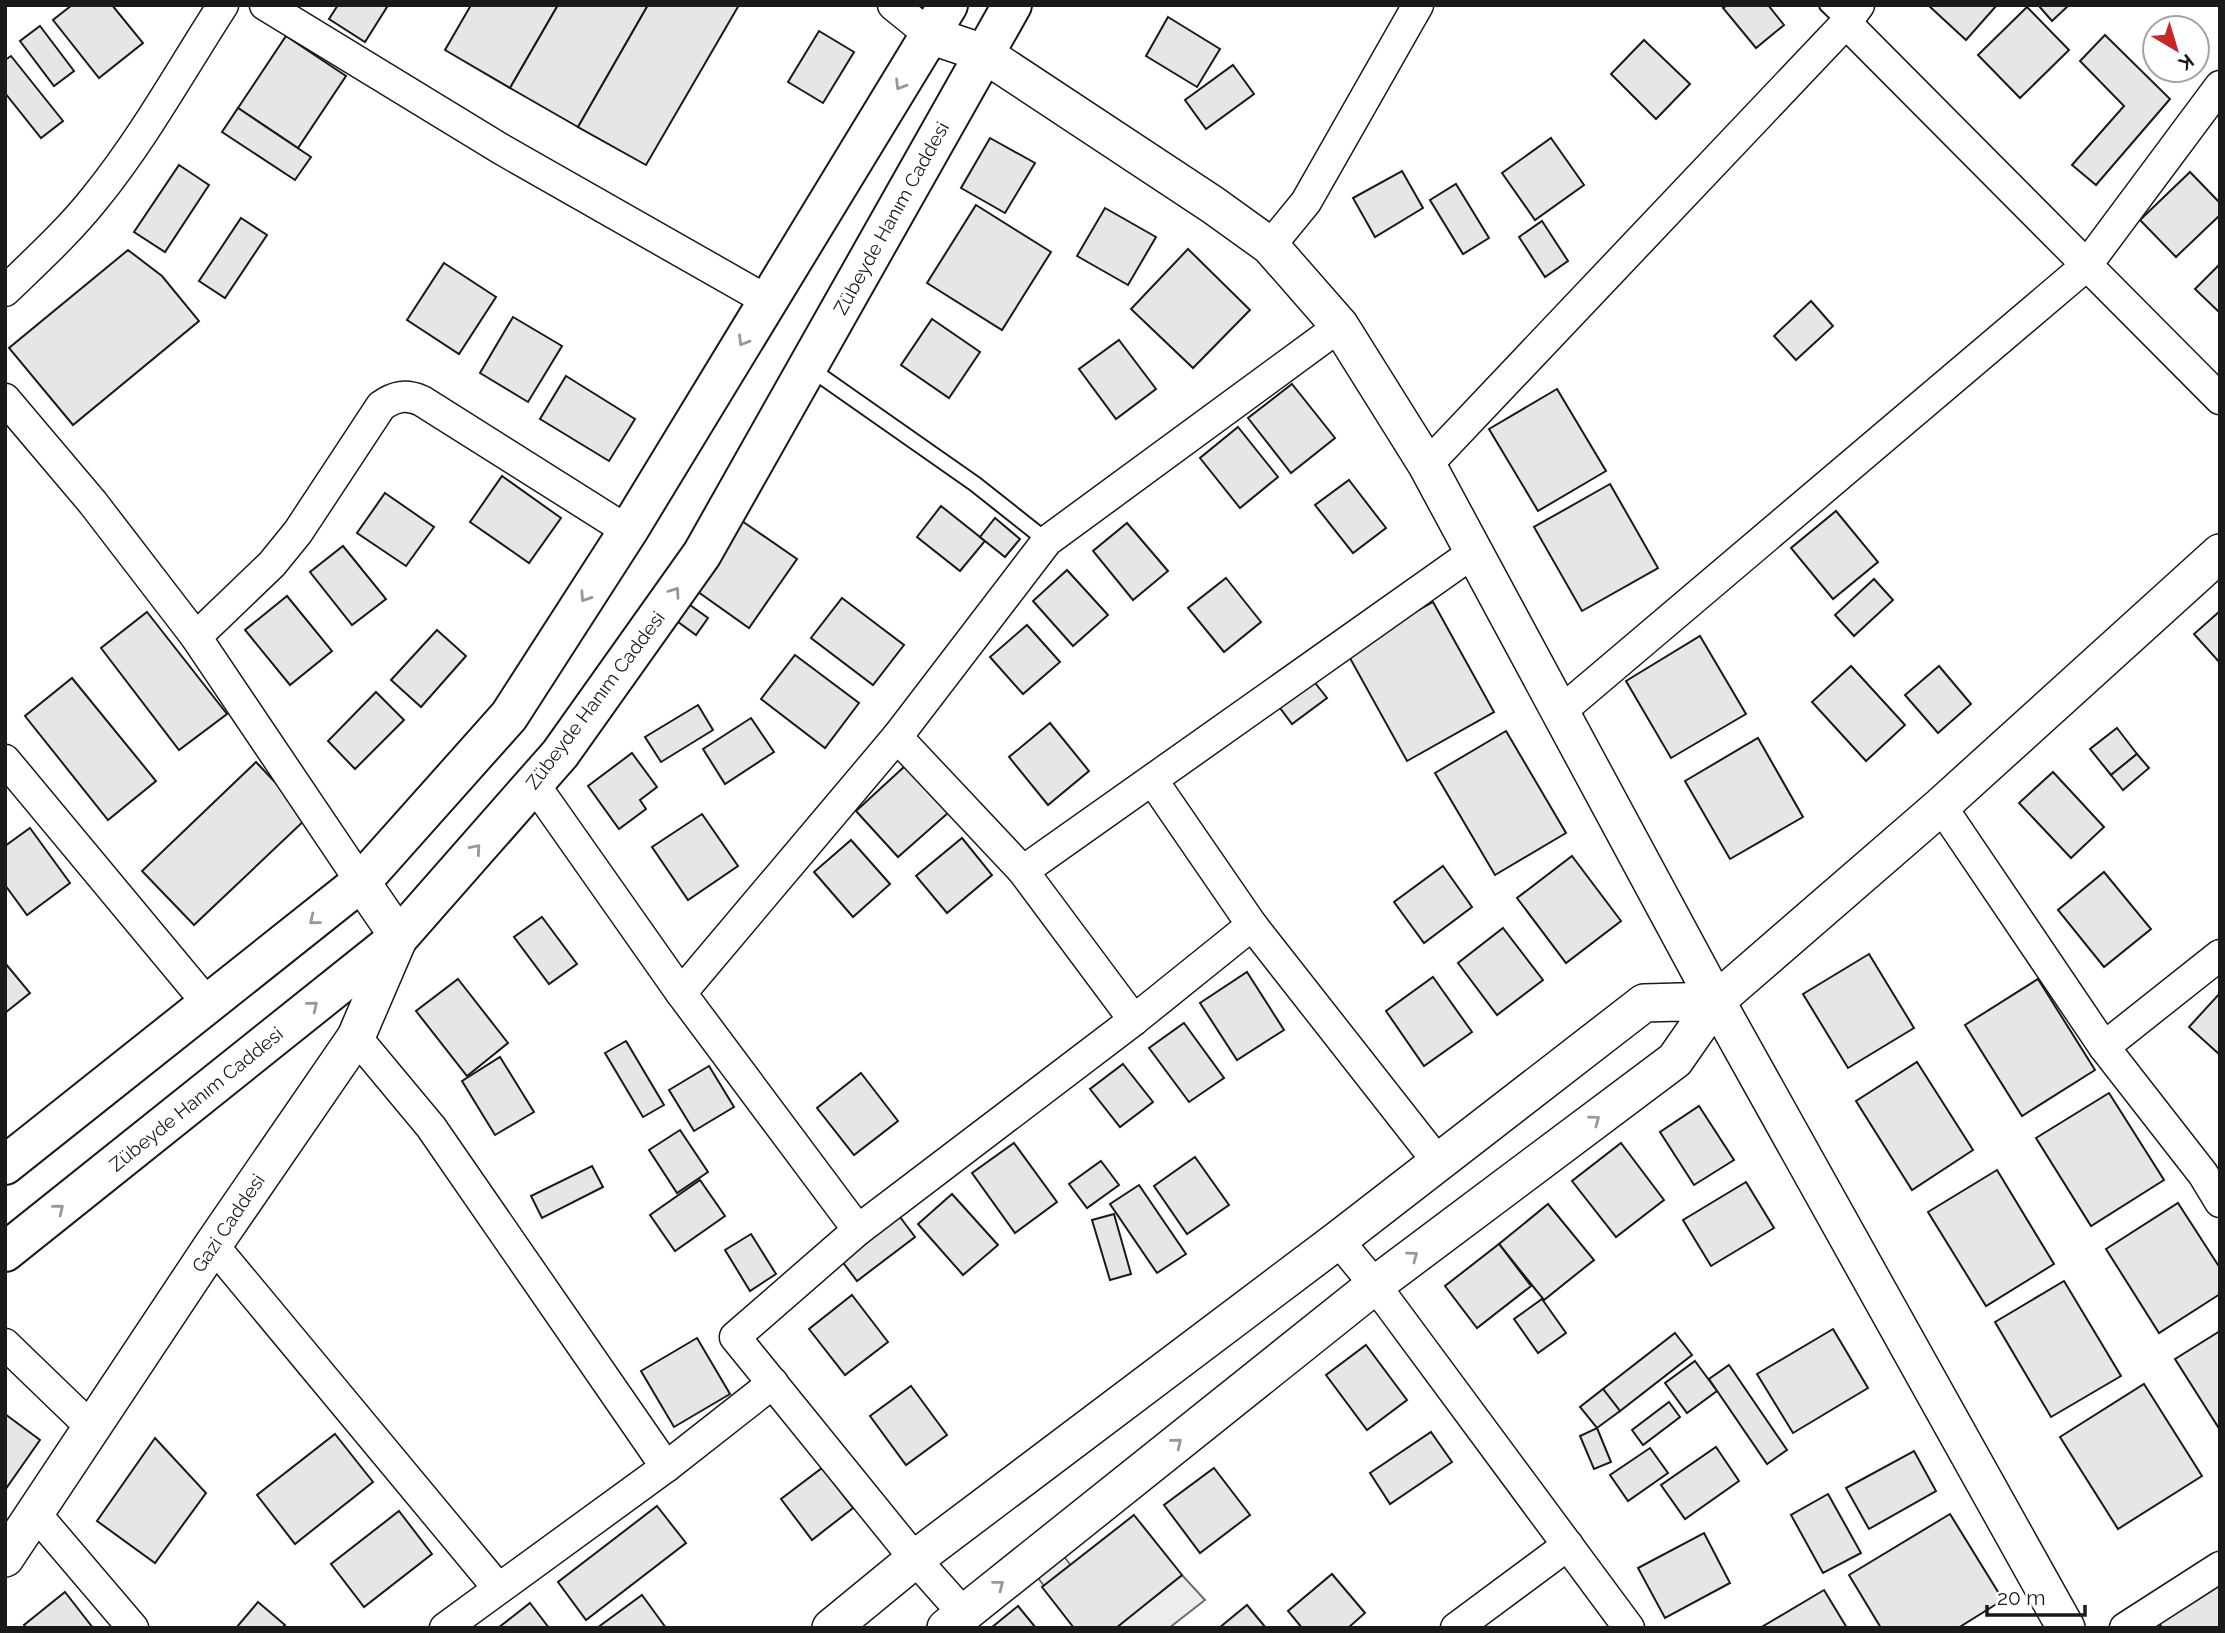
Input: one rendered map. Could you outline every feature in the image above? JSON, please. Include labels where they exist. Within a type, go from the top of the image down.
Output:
[{"type":"main road","name":"Zübeyde Hanım Caddesi","points":[[5,1252],[399,937],[560,754],[702,554],[1012,5]]},
{"type":"main road","points":[[5,1165],[361,882],[509,716],[628,531],[939,20]]},
{"type":"street","points":[[5,291],[95,199],[121,164],[223,5]]},
{"type":"street","points":[[265,5],[501,149],[768,302]]},
{"type":"street","points":[[893,5],[939,20],[983,53],[1201,197],[1270,246],[1340,326],[1427,465],[1716,1001],[2066,1628]]},
{"type":"street","points":[[1270,246],[1306,202],[1418,5]]},
{"type":"street","points":[[1427,465],[1844,11],[2086,266],[2220,399]]},
{"type":"street","points":[[1560,712],[2086,266],[2220,86]]},
{"type":"street","points":[[681,993],[897,737],[1047,541],[1340,326]]},
{"type":"street","points":[[196,636],[272,564],[299,532],[381,406],[391,399],[403,396],[422,401],[628,531]]},
{"type":"street","points":[[5,400],[93,503],[196,636],[399,937]]},
{"type":"street","points":[[1023,871],[1474,552]]},
{"type":"street","points":[[1252,925],[1134,1020],[858,1230],[735,1337],[915,1559],[954,1620],[1376,1285],[1675,1060],[1716,1001],[1941,806],[2220,553]]},
{"type":"street","points":[[897,737],[1023,871],[1134,1020]]},
{"type":"street","points":[[5,760],[208,1004]]},
{"type":"street","points":[[1153,781],[1252,925],[1438,1163]]},
{"type":"street","points":[[534,784],[681,993],[858,1230]]},
{"type":"street","points":[[1941,806],[2104,1047],[2203,1174],[2220,1202]]},
{"type":"street","name":"Gazi Caddesi","points":[[5,1558],[213,1245],[356,1037],[399,937]]},
{"type":"street","points":[[2104,1047],[2220,955]]},
{"type":"street","points":[[831,1628],[915,1559],[1338,1240],[1644,1003],[1716,1001]]},
{"type":"street","points":[[356,1037],[431,1127],[596,1362],[666,1467]]},
{"type":"street","points":[[1338,1240],[1376,1285],[1629,1628]]},
{"type":"street","points":[[213,1245],[498,1588]]},
{"type":"street","points":[[5,1344],[93,1428]]},
{"type":"street","points":[[445,1628],[666,1467],[772,1383]]},
{"type":"street","points":[[36,1513],[133,1628]]},
{"type":"street","points":[[1456,1628],[1568,1545]]},
{"type":"street","points":[[2125,1628],[2220,1567]]},
{"type":"lane","points":[[807,367],[975,484],[1047,541]]},
{"type":"shaded area","points":[[1056,1546],[1117,1626],[1182,1575],[1205,1600],[1169,1628],[1075,1628],[1030,1567]]},
{"type":"building","points":[[72,5],[112,5],[143,43],[99,78],[53,20]]},
{"type":"building","points":[[338,5],[387,7],[365,42],[329,19]]},
{"type":"building","points":[[471,5],[558,5],[510,88],[445,50]]},
{"type":"building","points":[[558,5],[648,5],[578,127],[510,88]]},
{"type":"building","points":[[648,5],[739,5],[646,165],[578,127]]},
{"type":"building","points":[[1727,5],[1768,5],[1784,25],[1756,48],[1723,8]]},
{"type":"building","points":[[1928,5],[1997,5],[1966,40]]},
{"type":"building","points":[[2038,5],[2069,5],[2052,21]]},
{"type":"building","points":[[2027,7],[2069,50],[2020,98],[1978,55]]},
{"type":"building","points":[[1168,17],[1220,49],[1197,87],[1146,56]]},
{"type":"building","points":[[40,26],[74,71],[54,86],[20,41]]},
{"type":"building","points":[[819,31],[854,52],[823,103],[788,82]]},
{"type":"building","points":[[2105,35],[2141,70],[2141,84],[2155,84],[2170,99],[2096,185],[2072,165],[2124,106],[2080,61]]},
{"type":"building","points":[[286,36],[346,76],[298,148],[238,108]]},
{"type":"building","points":[[1644,40],[1690,84],[1656,119],[1611,74]]},
{"type":"building","points":[[11,56],[63,121],[41,138],[5,93],[5,60]]},
{"type":"building","points":[[1233,65],[1254,94],[1206,129],[1185,100]]},
{"type":"building","points":[[238,108],[311,157],[295,180],[222,132]]},
{"type":"building","points":[[990,138],[1035,163],[1005,213],[961,188]]},
{"type":"building","points":[[1551,138],[1584,185],[1535,220],[1502,173]]},
{"type":"building","points":[[179,165],[209,185],[165,252],[134,232]]},
{"type":"building","points":[[1402,171],[1423,208],[1375,237],[1353,198]]},
{"type":"building","points":[[2190,172],[2220,203],[2220,215],[2176,257],[2140,220]]},
{"type":"building","points":[[1456,184],[1489,238],[1463,254],[1430,200]]},
{"type":"building","points":[[976,205],[1051,252],[1002,330],[927,283]]},
{"type":"building","points":[[1105,208],[1156,237],[1128,285],[1077,256]]},
{"type":"building","points":[[241,218],[267,235],[225,298],[199,281]]},
{"type":"building","points":[[1542,221],[1568,261],[1545,277],[1519,237]]},
{"type":"building","points":[[1188,249],[1250,310],[1193,368],[1131,309]]},
{"type":"building","points":[[128,250],[162,276],[199,321],[73,425],[9,348]]},
{"type":"building","points":[[444,263],[496,297],[459,354],[407,320]]},
{"type":"building","points":[[2220,264],[2220,313],[2195,289]]},
{"type":"building","points":[[1811,301],[1833,326],[1796,360],[1774,336]]},
{"type":"building","points":[[513,317],[562,346],[528,402],[480,373]]},
{"type":"building","points":[[932,319],[980,352],[949,398],[901,365]]},
{"type":"building","points":[[1119,340],[1156,389],[1116,419],[1079,369]]},
{"type":"building","points":[[566,376],[635,419],[609,461],[540,419]]},
{"type":"building","points":[[1292,384],[1335,438],[1291,473],[1248,418]]},
{"type":"building","points":[[1557,389],[1606,471],[1538,511],[1489,429]]},
{"type":"building","points":[[1238,427],[1278,477],[1240,508],[1200,458]]},
{"type":"building","points":[[502,476],[561,518],[529,563],[470,522]]},
{"type":"building","points":[[1349,480],[1386,528],[1353,553],[1315,505]]},
{"type":"building","points":[[1610,484],[1658,568],[1582,611],[1534,527]]},
{"type":"building","points":[[385,493],[434,527],[406,566],[357,533]]},
{"type":"building","points":[[941,506],[985,541],[960,571],[917,537]]},
{"type":"building","points":[[1836,511],[1878,562],[1833,599],[1791,548]]},
{"type":"building","points":[[995,518],[1020,539],[1005,557],[980,537]]},
{"type":"building","points":[[742,521],[797,559],[749,628],[694,589]]},
{"type":"building","points":[[1127,523],[1168,571],[1133,600],[1093,551]]},
{"type":"building","points":[[343,546],[386,599],[352,625],[310,572]]},
{"type":"building","points":[[1067,570],[1108,615],[1073,646],[1033,601]]},
{"type":"building","points":[[1226,578],[1261,622],[1224,652],[1188,608]]},
{"type":"building","points":[[1874,579],[1893,600],[1854,636],[1835,615]]},
{"type":"building","points":[[287,596],[332,651],[290,685],[245,630]]},
{"type":"building","points":[[842,598],[904,645],[873,685],[811,638]]},
{"type":"building","points":[[683,600],[708,618],[696,635],[670,616]]},
{"type":"building","points":[[1433,602],[1494,712],[1407,761],[1346,651]]},
{"type":"building","points":[[2220,611],[2220,663],[2194,634]]},
{"type":"building","points":[[147,612],[227,714],[179,750],[101,648]]},
{"type":"building","points":[[1027,625],[1060,662],[1023,694],[990,657]]},
{"type":"building","points":[[437,630],[466,656],[421,707],[391,680]]},
{"type":"building","points":[[1700,636],[1746,714],[1671,758],[1626,681]]},
{"type":"building","points":[[795,655],[859,703],[825,748],[761,699]]},
{"type":"building","points":[[1851,666],[1905,725],[1866,761],[1812,702]]},
{"type":"building","points":[[1939,666],[1971,704],[1938,733],[1905,695]]},
{"type":"building","points":[[72,678],[156,781],[108,820],[25,716]]},
{"type":"building","points":[[1312,679],[1327,698],[1292,724],[1277,704]]},
{"type":"building","points":[[376,692],[404,720],[355,769],[328,741]]},
{"type":"building","points":[[698,705],[713,730],[661,762],[645,737]]},
{"type":"building","points":[[751,718],[774,752],[725,784],[703,749]]},
{"type":"building","points":[[1050,723],[1089,771],[1048,805],[1009,757]]},
{"type":"building","points":[[2117,728],[2137,754],[2111,775],[2090,749]]},
{"type":"building","points":[[1506,731],[1566,833],[1495,875],[1435,773]]},
{"type":"building","points":[[1758,738],[1803,817],[1730,859],[1685,781]]},
{"type":"building","points":[[632,753],[657,787],[640,800],[646,809],[619,829],[588,786]]},
{"type":"building","points":[[2137,754],[2149,768],[2123,790],[2111,775]]},
{"type":"building","points":[[256,762],[308,817],[194,925],[142,871]]},
{"type":"building","points":[[905,766],[948,813],[898,857],[856,811]]},
{"type":"building","points":[[2053,772],[2104,827],[2071,858],[2019,803]]},
{"type":"building","points":[[702,814],[738,866],[688,900],[652,847]]},
{"type":"building","points":[[30,828],[70,883],[27,915],[5,885],[5,846]]},
{"type":"building","points":[[962,838],[992,875],[947,913],[916,876]]},
{"type":"building","points":[[851,840],[890,884],[853,917],[814,872]]},
{"type":"building","points":[[1572,856],[1621,921],[1566,963],[1517,898]]},
{"type":"building","points":[[1443,866],[1472,907],[1424,943],[1394,902]]},
{"type":"building","points":[[2104,872],[2151,929],[2104,967],[2058,910]]},
{"type":"building","points":[[542,917],[577,964],[549,984],[514,937]]},
{"type":"building","points":[[1503,928],[1543,980],[1497,1015],[1458,963]]},
{"type":"building","points":[[1869,954],[1914,1028],[1848,1068],[1803,994]]},
{"type":"building","points":[[5,963],[30,993],[5,1013]]},
{"type":"building","points":[[1247,972],[1284,1030],[1237,1060],[1200,1003]]},
{"type":"building","points":[[1433,977],[1472,1032],[1424,1066],[1386,1011]]},
{"type":"building","points":[[458,979],[508,1043],[467,1076],[416,1011]]},
{"type":"building","points":[[2038,979],[2095,1070],[2022,1116],[1965,1025]]},
{"type":"building","points":[[2220,993],[2220,1055],[2189,1027]]},
{"type":"building","points":[[1184,1023],[1224,1078],[1189,1102],[1149,1048]]},
{"type":"building","points":[[626,1041],[664,1105],[643,1117],[605,1053]]},
{"type":"building","points":[[500,1057],[534,1112],[495,1135],[462,1081]]},
{"type":"building","points":[[1917,1062],[1973,1150],[1912,1190],[1856,1101]]},
{"type":"building","points":[[1123,1064],[1153,1102],[1120,1127],[1090,1089]]},
{"type":"building","points":[[709,1066],[734,1107],[694,1131],[669,1090]]},
{"type":"building","points":[[861,1073],[898,1121],[854,1155],[817,1108]]},
{"type":"building","points":[[2109,1093],[2164,1180],[2091,1226],[2036,1138]]},
{"type":"building","points":[[1699,1106],[1734,1160],[1694,1185],[1660,1132]]},
{"type":"building","points":[[680,1130],[708,1172],[677,1193],[649,1150]]},
{"type":"building","points":[[1014,1143],[1057,1202],[1015,1233],[972,1173]]},
{"type":"building","points":[[1621,1143],[1664,1200],[1616,1237],[1572,1181]]},
{"type":"building","points":[[1195,1157],[1229,1205],[1187,1234],[1154,1186]]},
{"type":"building","points":[[1101,1161],[1119,1185],[1087,1208],[1069,1184]]},
{"type":"building","points":[[592,1166],[603,1187],[542,1218],[531,1196]]},
{"type":"building","points":[[1997,1170],[2054,1264],[1986,1306],[1928,1212]]},
{"type":"building","points":[[700,1180],[725,1216],[675,1251],[650,1215]]},
{"type":"building","points":[[1746,1182],[1774,1228],[1711,1266],[1683,1220]]},
{"type":"building","points":[[1139,1185],[1186,1254],[1157,1273],[1110,1204]]},
{"type":"building","points":[[952,1194],[998,1245],[963,1275],[918,1224]]},
{"type":"building","points":[[2178,1203],[2220,1268],[2220,1294],[2159,1333],[2106,1249]]},
{"type":"building","points":[[1548,1204],[1594,1260],[1544,1300],[1499,1244]]},
{"type":"building","points":[[897,1213],[915,1237],[857,1281],[838,1256]]},
{"type":"building","points":[[1114,1214],[1131,1274],[1110,1280],[1092,1220]]},
{"type":"building","points":[[751,1234],[776,1274],[750,1291],[725,1250]]},
{"type":"building","points":[[1499,1244],[1531,1286],[1477,1328],[1445,1286]]},
{"type":"building","points":[[2064,1281],[2121,1376],[2051,1417],[1995,1322]]},
{"type":"building","points":[[852,1295],[888,1342],[845,1375],[809,1329]]},
{"type":"building","points":[[1542,1299],[1566,1333],[1538,1353],[1514,1319]]},
{"type":"building","points":[[1833,1329],[1868,1388],[1793,1433],[1757,1374]]},
{"type":"building","points":[[2220,1331],[2220,1430],[2175,1359]]},
{"type":"building","points":[[1675,1333],[1692,1355],[1620,1411],[1603,1389]]},
{"type":"building","points":[[697,1338],[730,1394],[674,1427],[641,1371]]},
{"type":"building","points":[[1366,1345],[1407,1400],[1367,1430],[1326,1375]]},
{"type":"building","points":[[1695,1361],[1717,1391],[1687,1413],[1665,1383]]},
{"type":"building","points":[[1729,1365],[1787,1450],[1767,1464],[1709,1379]]},
{"type":"building","points":[[2144,1384],[2202,1476],[2118,1529],[2060,1437]]},
{"type":"building","points":[[911,1386],[947,1435],[906,1465],[870,1416]]},
{"type":"building","points":[[1603,1389],[1620,1411],[1597,1428],[1580,1407]]},
{"type":"building","points":[[1669,1402],[1680,1417],[1643,1445],[1632,1430]]},
{"type":"building","points":[[5,1414],[40,1440],[5,1490]]},
{"type":"building","points":[[1597,1428],[1611,1462],[1594,1469],[1580,1436]]},
{"type":"building","points":[[1431,1432],[1452,1462],[1390,1504],[1370,1473]]},
{"type":"building","points":[[335,1434],[373,1482],[295,1544],[257,1495]]},
{"type":"building","points":[[155,1438],[206,1493],[155,1563],[97,1521]]},
{"type":"building","points":[[1716,1447],[1739,1481],[1685,1519],[1661,1485]]},
{"type":"building","points":[[1650,1448],[1668,1473],[1628,1501],[1610,1475]]},
{"type":"building","points":[[1914,1451],[1936,1491],[1869,1529],[1846,1488]]},
{"type":"building","points":[[822,1468],[853,1508],[812,1540],[781,1499]]},
{"type":"building","points":[[1214,1468],[1250,1515],[1200,1553],[1164,1505]]},
{"type":"building","points":[[1828,1494],[1861,1553],[1823,1573],[1791,1515]]},
{"type":"building","points":[[657,1506],[686,1543],[586,1620],[558,1582]]},
{"type":"building","points":[[399,1511],[432,1554],[364,1607],[331,1564]]},
{"type":"building","points":[[1950,1514],[2003,1600],[1958,1628],[1881,1628],[1849,1575]]},
{"type":"building","points":[[1134,1515],[1182,1575],[1116,1628],[1074,1628],[1042,1587]]},
{"type":"building","points":[[1704,1533],[1730,1583],[1665,1618],[1638,1568]]},
{"type":"building","points":[[1332,1574],[1365,1613],[1348,1628],[1302,1628],[1288,1611]]},
{"type":"building","points":[[2220,1580],[2220,1628],[2162,1628],[2157,1619]]},
{"type":"building","points":[[1824,1590],[1847,1628],[1760,1628]]},
{"type":"building","points":[[65,1592],[93,1628],[26,1628],[24,1625]]},
{"type":"building","points":[[642,1595],[666,1628],[597,1628]]},
{"type":"building","points":[[258,1602],[285,1625],[282,1628],[236,1628]]},
{"type":"building","points":[[530,1603],[549,1628],[498,1628]]},
{"type":"building","points":[[1247,1605],[1266,1628],[1219,1628]]},
{"type":"building","points":[[1018,1606],[1036,1628],[991,1628]]}]
